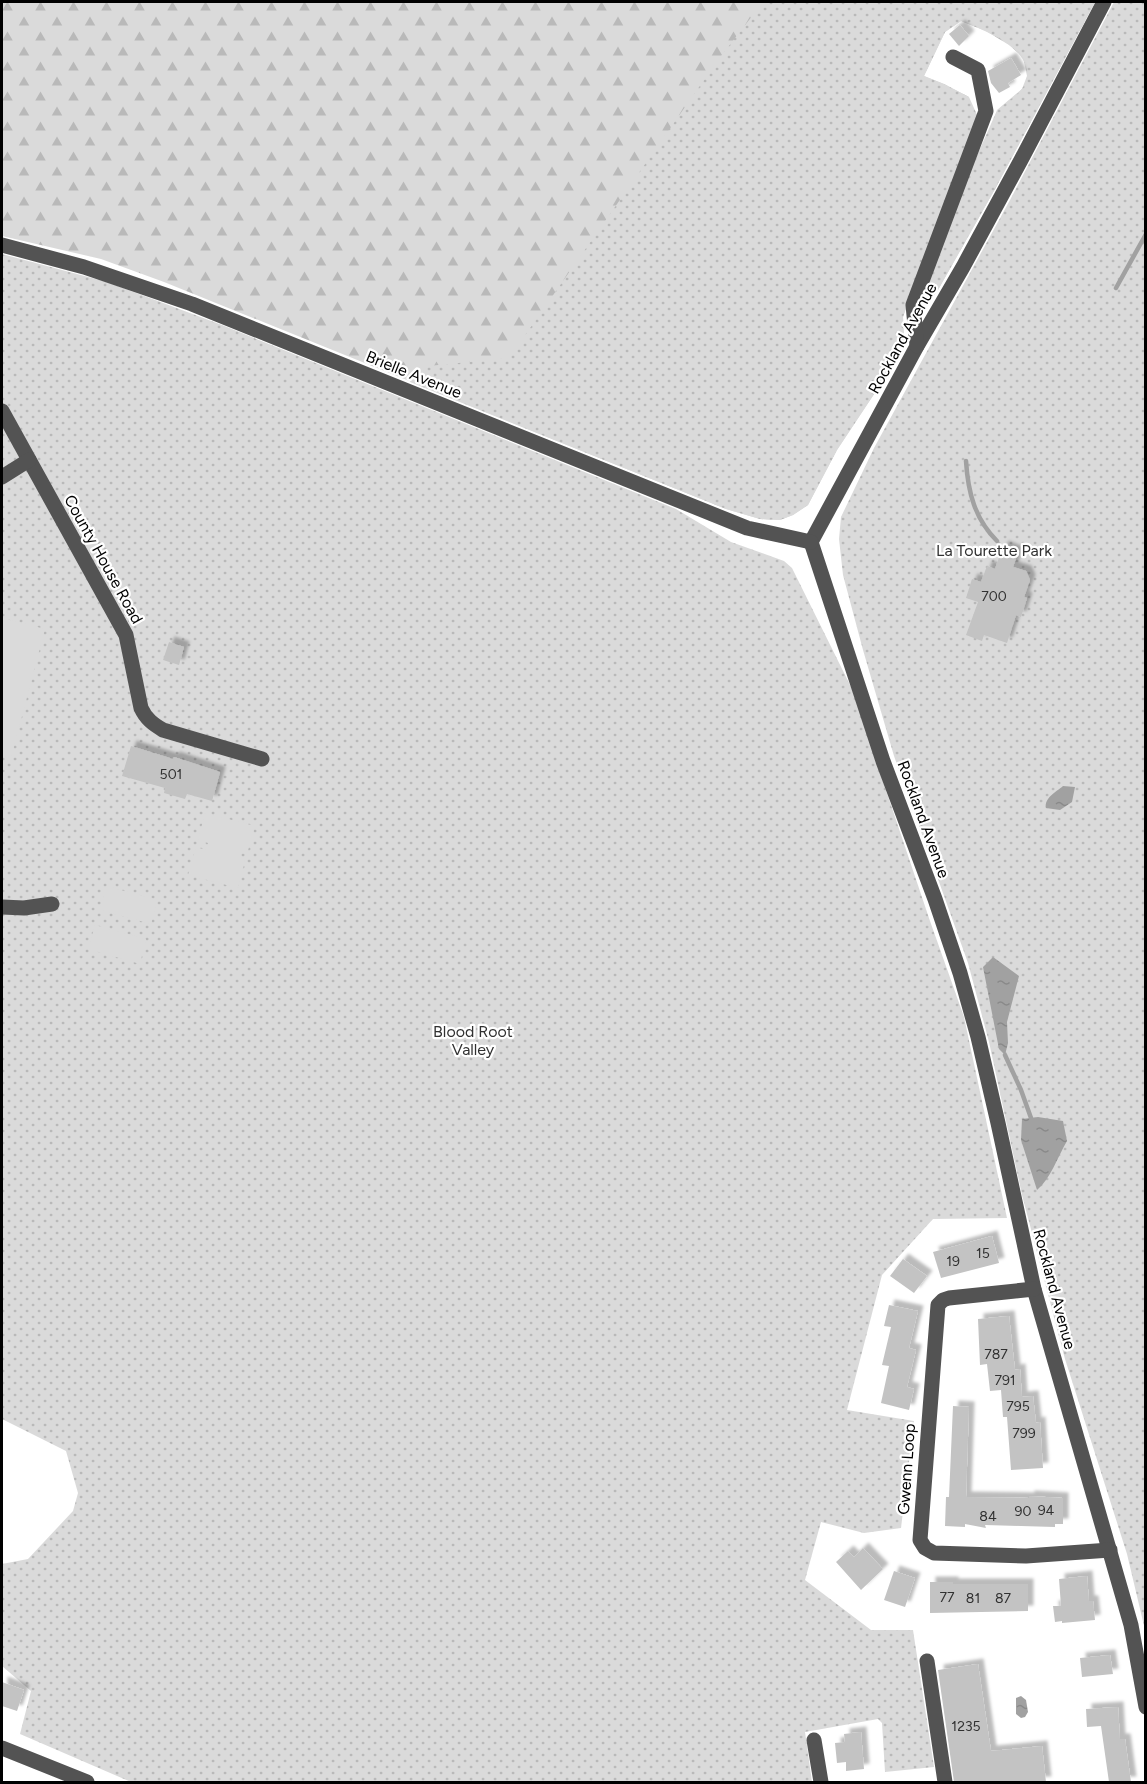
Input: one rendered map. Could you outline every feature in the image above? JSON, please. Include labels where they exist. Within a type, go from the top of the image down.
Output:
[{"type":"street","name":"Rockland Avenue","points":[[1104,2],[1011,179],[917,345],[812,542],[883,761],[960,973],[986,1069],[1034,1289],[1131,1625],[1146,1707]]},
{"type":"street","points":[[917,345],[913,305],[986,111],[978,70],[953,57]]},
{"type":"street","name":"Brielle Avenue","points":[[2,245],[84,267],[192,304],[747,528],[812,542]]},
{"type":"street","name":"County House Road","points":[[2,411],[126,635],[141,708],[145,715],[163,730],[262,759]]},
{"type":"street","points":[[2,477],[29,460]]},
{"type":"street","points":[[2,907],[24,908],[52,904]]},
{"type":"street","name":"Gwenn Loop","points":[[1034,1289],[949,1298],[938,1305],[920,1540],[925,1548],[934,1553],[1026,1556],[1110,1550]]},
{"type":"street","points":[[927,1661],[945,1782]]},
{"type":"street","points":[[814,1740],[821,1782]]},
{"type":"street","points":[[2,1748],[87,1782]]},
{"type":"green space","points":[[2,2],[1095,2],[995,189],[938,290],[925,308],[997,110],[1022,89],[1027,76],[1023,57],[986,31],[961,21],[945,32],[924,76],[969,97],[903,317],[903,347],[837,450],[808,505],[780,520],[760,519],[726,509],[164,282],[101,259],[2,236]]},
{"type":"green space","points":[[763,2],[1095,2],[995,189],[938,290],[925,308],[921,304],[935,258],[966,180],[997,111],[1018,93],[1026,83],[1027,76],[1026,65],[1021,56],[992,34],[961,21],[945,32],[924,76],[969,97],[978,117],[903,317],[903,347],[837,450],[808,505],[780,520],[760,519],[726,509],[410,382],[418,367],[509,358],[718,60]]},
{"type":"green space","name":"La Tourette Park","points":[[1114,2],[1145,2],[1145,1630],[1127,1554],[1065,1359],[1022,1195],[989,1042],[968,963],[894,756],[843,575],[839,539],[841,517],[874,448],[1010,200]]},
{"type":"green space","name":"Blood Root Valley","points":[[2,254],[107,282],[222,325],[676,509],[731,542],[784,561],[792,568],[852,689],[964,1017],[1007,1218],[933,1219],[882,1275],[847,1410],[914,1421],[901,1528],[864,1533],[821,1522],[805,1580],[871,1630],[913,1630],[934,1767],[885,1772],[882,1723],[878,1719],[805,1732],[812,1782],[131,1782],[20,1734],[31,1691],[2,1666],[2,1564],[28,1559],[73,1511],[78,1493],[66,1451],[2,1419]]},
{"type":"green space","points":[[2,618],[45,629],[11,758],[2,755]]},
{"type":"green space","points":[[205,813],[255,826],[247,854],[237,852],[235,858],[245,861],[238,888],[188,875],[196,847],[206,850],[208,843],[198,840]]},
{"type":"green space","points":[[106,886],[158,900],[151,924],[100,910]]},
{"type":"green space","points":[[95,925],[146,939],[140,964],[88,949]]},
{"type":"water","points":[[1063,786],[1075,787],[1072,802],[1060,810],[1046,808],[1049,798]]},
{"type":"water","points":[[993,957],[1019,976],[1007,1022],[1008,1043],[1005,1055],[999,1049],[983,967]]},
{"type":"water","points":[[1038,1117],[1063,1121],[1067,1141],[1050,1174],[1037,1190],[1021,1140],[1022,1119]]},
{"type":"water","points":[[1021,1696],[1026,1700],[1028,1712],[1025,1717],[1021,1718],[1016,1714],[1016,1698]]},
{"type":"building","points":[[960,25],[969,36],[959,46],[949,34]]},
{"type":"building","points":[[1011,58],[1021,75],[1008,83],[1010,87],[999,93],[991,83],[988,71]]},
{"type":"building","points":[[1003,546],[1018,552],[1013,567],[1026,571],[1030,580],[1024,597],[1027,598],[1021,617],[1016,615],[1007,643],[984,635],[982,641],[966,635],[978,602],[966,598],[972,579],[981,582],[987,566],[995,569]]},
{"type":"building","points":[[169,642],[184,647],[179,665],[163,660]]},
{"type":"building","points":[[131,746],[220,772],[212,801],[187,794],[185,799],[164,793],[165,788],[122,776]]},
{"type":"building","points":[[992,1236],[999,1263],[941,1278],[933,1252]]},
{"type":"building","points":[[903,1259],[927,1276],[914,1293],[890,1276]]},
{"type":"building","points":[[889,1305],[918,1311],[909,1348],[916,1350],[907,1387],[914,1389],[909,1410],[881,1403],[889,1366],[882,1365],[891,1327],[884,1326]]},
{"type":"building","points":[[1009,1316],[1015,1370],[1020,1369],[1022,1397],[1033,1396],[1036,1423],[1040,1422],[1043,1468],[1011,1470],[1007,1417],[1003,1417],[1001,1390],[990,1391],[987,1364],[980,1365],[978,1319]]},
{"type":"building","points":[[953,1406],[969,1407],[966,1497],[1063,1498],[1063,1524],[1055,1524],[1055,1527],[985,1525],[986,1528],[965,1524],[965,1527],[945,1526],[946,1497],[949,1497]]},
{"type":"building","points":[[863,1548],[883,1569],[861,1590],[836,1562],[848,1551],[854,1557]]},
{"type":"building","points":[[894,1571],[915,1578],[905,1607],[884,1600]]},
{"type":"building","points":[[1087,1576],[1089,1601],[1093,1601],[1095,1620],[1055,1622],[1053,1606],[1061,1606],[1059,1579]]},
{"type":"building","points":[[930,1582],[1028,1584],[1028,1611],[930,1613]]},
{"type":"building","points":[[1110,1655],[1113,1674],[1082,1677],[1080,1658]]},
{"type":"building","points":[[978,1664],[991,1751],[1042,1746],[1046,1782],[954,1782],[938,1670]]},
{"type":"building","points":[[2,1682],[24,1690],[17,1711],[2,1706]]},
{"type":"building","points":[[1118,1707],[1120,1739],[1125,1739],[1131,1782],[1109,1782],[1101,1726],[1087,1727],[1086,1709]]},
{"type":"building","points":[[861,1732],[864,1769],[846,1771],[846,1762],[837,1763],[835,1743],[845,1742],[844,1734]]},
{"type":"waterway","points":[[1116,288],[1146,234]]},
{"type":"waterway","points":[[966,461],[974,505],[983,524],[997,541]]},
{"type":"waterway","points":[[1005,1055],[1031,1118]]}]
